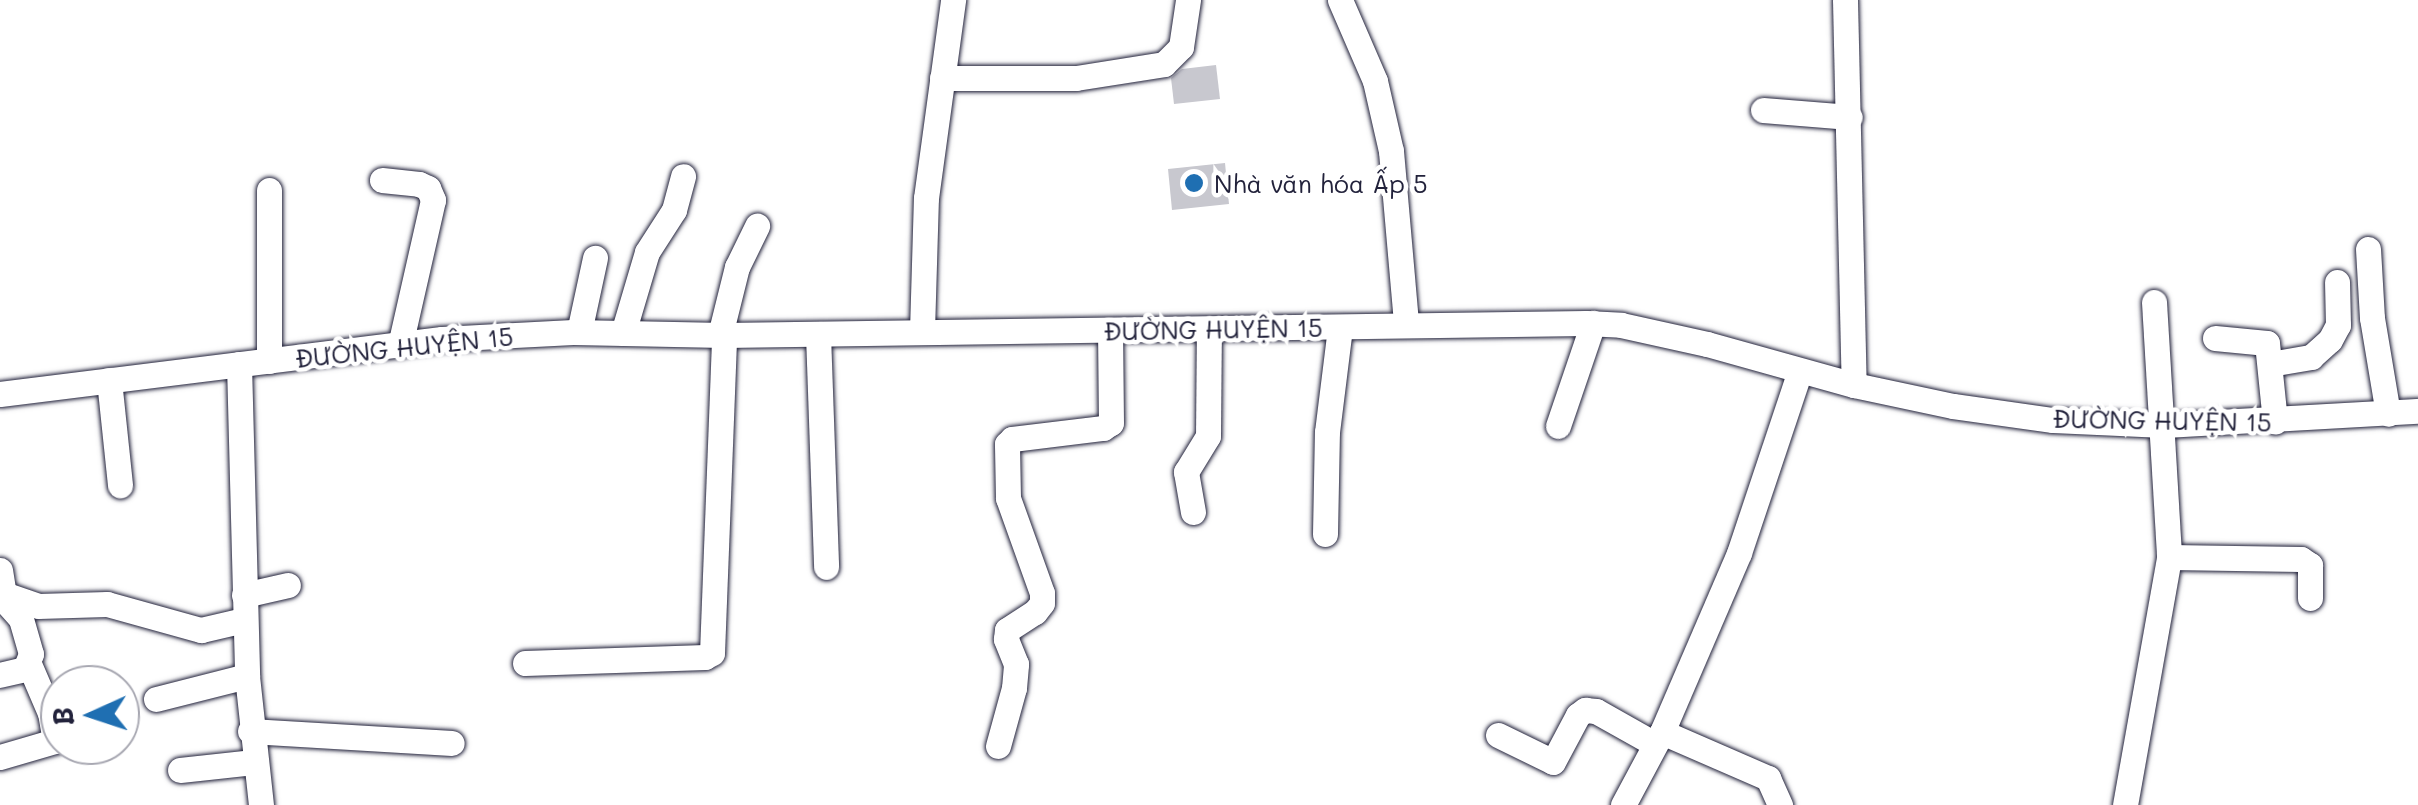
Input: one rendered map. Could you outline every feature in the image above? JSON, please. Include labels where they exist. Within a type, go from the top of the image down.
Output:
[{"type":"street","points":[[922,332],[926,198],[953,0]]},
{"type":"street","points":[[942,78],[1076,78],[1164,64],[1181,47],[1188,0]]},
{"type":"street","points":[[1340,0],[1375,81],[1391,150],[1406,324]]},
{"type":"street","points":[[1845,0],[1854,385]]},
{"type":"street","points":[[1763,110],[1850,117]]},
{"type":"street","points":[[623,333],[647,252],[674,210],[683,176]]},
{"type":"street","points":[[382,180],[419,184],[428,188],[433,200],[400,345]]},
{"type":"street","points":[[269,190],[269,361]]},
{"type":"street","points":[[525,662],[705,657],[712,653],[722,335],[737,268],[757,226]]},
{"type":"street","points":[[2368,249],[2372,318],[2388,414]]},
{"type":"street","points":[[579,332],[595,258]]},
{"type":"street","points":[[2270,364],[2311,356],[2330,340],[2338,326],[2337,282]]},
{"type":"street","points":[[2125,805],[2169,557],[2154,302]]},
{"type":"street","points":[[1558,426],[1593,323]]},
{"type":"street","name":"ĐƯỜNG HUYỆN 15","points":[[0,394],[400,345],[579,332],[722,335],[1593,323],[1707,344],[1854,385],[1952,406],[2053,420],[2164,425],[2275,422],[2418,411]]},
{"type":"street","points":[[1325,534],[1327,432],[1340,328]]},
{"type":"street","points":[[1192,512],[1186,472],[1208,436],[1210,329]]},
{"type":"street","points":[[998,746],[1014,688],[1016,664],[1006,640],[1007,630],[1042,603],[1036,566],[1008,498],[1007,444],[1012,439],[1111,424],[1110,330]]},
{"type":"street","points":[[818,334],[826,567]]},
{"type":"street","points":[[2215,338],[2260,339],[2268,347],[2275,422]]},
{"type":"street","points":[[240,364],[247,676],[250,731],[262,805]]},
{"type":"street","points":[[1623,805],[1658,737],[1738,552],[1800,371]]},
{"type":"street","points":[[109,380],[120,485]]},
{"type":"street","points":[[2169,557],[2301,558],[2310,565],[2310,598]]},
{"type":"street","points":[[2,592],[38,606],[108,604],[201,630],[288,584]]},
{"type":"street","points":[[0,757],[55,740],[50,712],[28,664],[24,628],[2,592]]},
{"type":"street","points":[[0,675],[21,671],[28,664]]},
{"type":"street","points":[[156,698],[247,676]]},
{"type":"street","points":[[1498,735],[1553,762],[1578,715],[1585,710],[1596,711],[1768,778],[1780,805]]},
{"type":"street","points":[[250,731],[452,743]]},
{"type":"street","points":[[180,770],[254,762]]},
{"type":"building","points":[[1216,65],[1220,99],[1174,104],[1171,78],[1182,69]]},
{"type":"building","points":[[1225,163],[1229,204],[1172,210],[1168,169]]},
{"type":"place","name":"Nhà văn hóa Ấp 5","points":[[1194,183]]}]
